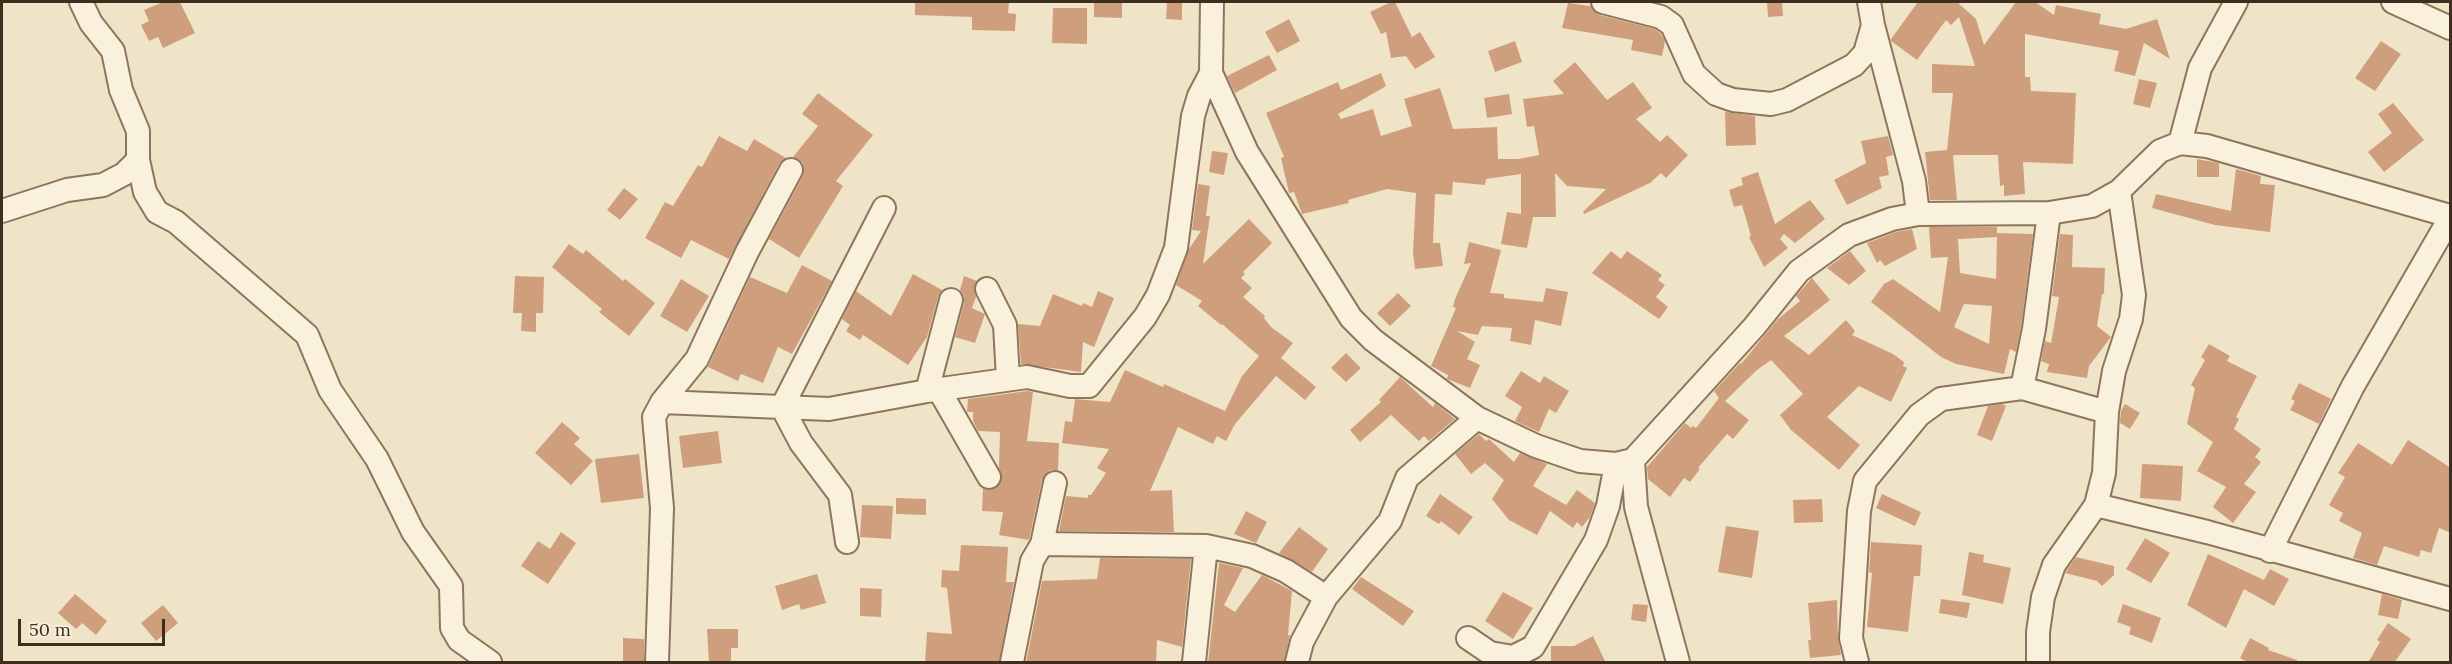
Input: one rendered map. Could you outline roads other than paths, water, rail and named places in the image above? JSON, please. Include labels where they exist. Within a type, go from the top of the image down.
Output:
[{"type":"street","points":[[81,2],[91,23],[113,51],[122,90],[138,131],[138,160],[145,192],[157,212],[176,222],[307,335],[330,390],[376,459],[413,532],[451,586],[452,628],[459,640],[490,663]]},
{"type":"street","points":[[1212,2],[1211,73],[1247,152],[1351,318],[1373,340],[1477,418],[1536,446],[1580,460],[1625,462]]},
{"type":"street","points":[[1603,2],[1661,16],[1672,25],[1694,74],[1716,94],[1733,100],[1771,104],[1787,100],[1854,65],[1865,53],[1873,25]]},
{"type":"street","points":[[1869,2],[1914,181],[1918,214]]},
{"type":"street","points":[[2180,143],[2200,68],[2236,2]]},
{"type":"street","points":[[2393,2],[2451,28]]},
{"type":"street","points":[[662,402],[829,409],[933,390],[1027,377],[1070,386],[1089,386],[1144,317],[1158,295],[1176,248],[1193,116],[1199,96],[1211,73]]},
{"type":"street","points":[[1468,638],[1490,658],[1513,657],[1533,647],[1596,540],[1625,462],[1754,327],[1799,271],[1849,235],[1892,219],[1918,214],[2049,213],[2092,206],[2119,191],[2160,151],[2180,143],[2207,146],[2451,217],[2353,386],[2270,551]]},
{"type":"street","points":[[2,211],[67,190],[103,185],[124,174],[138,160]]},
{"type":"street","points":[[657,663],[662,508],[654,417],[662,402],[697,359],[747,252],[791,170]]},
{"type":"street","points":[[2038,663],[2038,632],[2043,597],[2054,565],[2096,505],[2104,472],[2107,412],[2114,371],[2131,319],[2134,295],[2119,191]]},
{"type":"street","points":[[782,406],[884,208]]},
{"type":"street","points":[[2022,388],[2034,329],[2049,213]]},
{"type":"street","points":[[987,289],[1005,325],[1008,379]]},
{"type":"street","points":[[951,300],[933,390],[989,477]]},
{"type":"street","points":[[1857,663],[1851,638],[1859,511],[1865,481],[1919,415],[1941,399],[2022,388],[2107,412]]},
{"type":"street","points":[[782,406],[801,443],[840,495],[847,542]]},
{"type":"street","points":[[1297,663],[1302,642],[1326,597],[1390,521],[1407,478],[1477,418]]},
{"type":"street","points":[[1625,462],[1678,663]]},
{"type":"street","points":[[1012,663],[1032,561],[1042,544],[1055,483]]},
{"type":"street","points":[[2096,505],[2451,599]]},
{"type":"street","points":[[1042,544],[1206,546],[1252,556],[1286,572],[1326,597]]},
{"type":"street","points":[[1194,663],[1206,546]]}]
